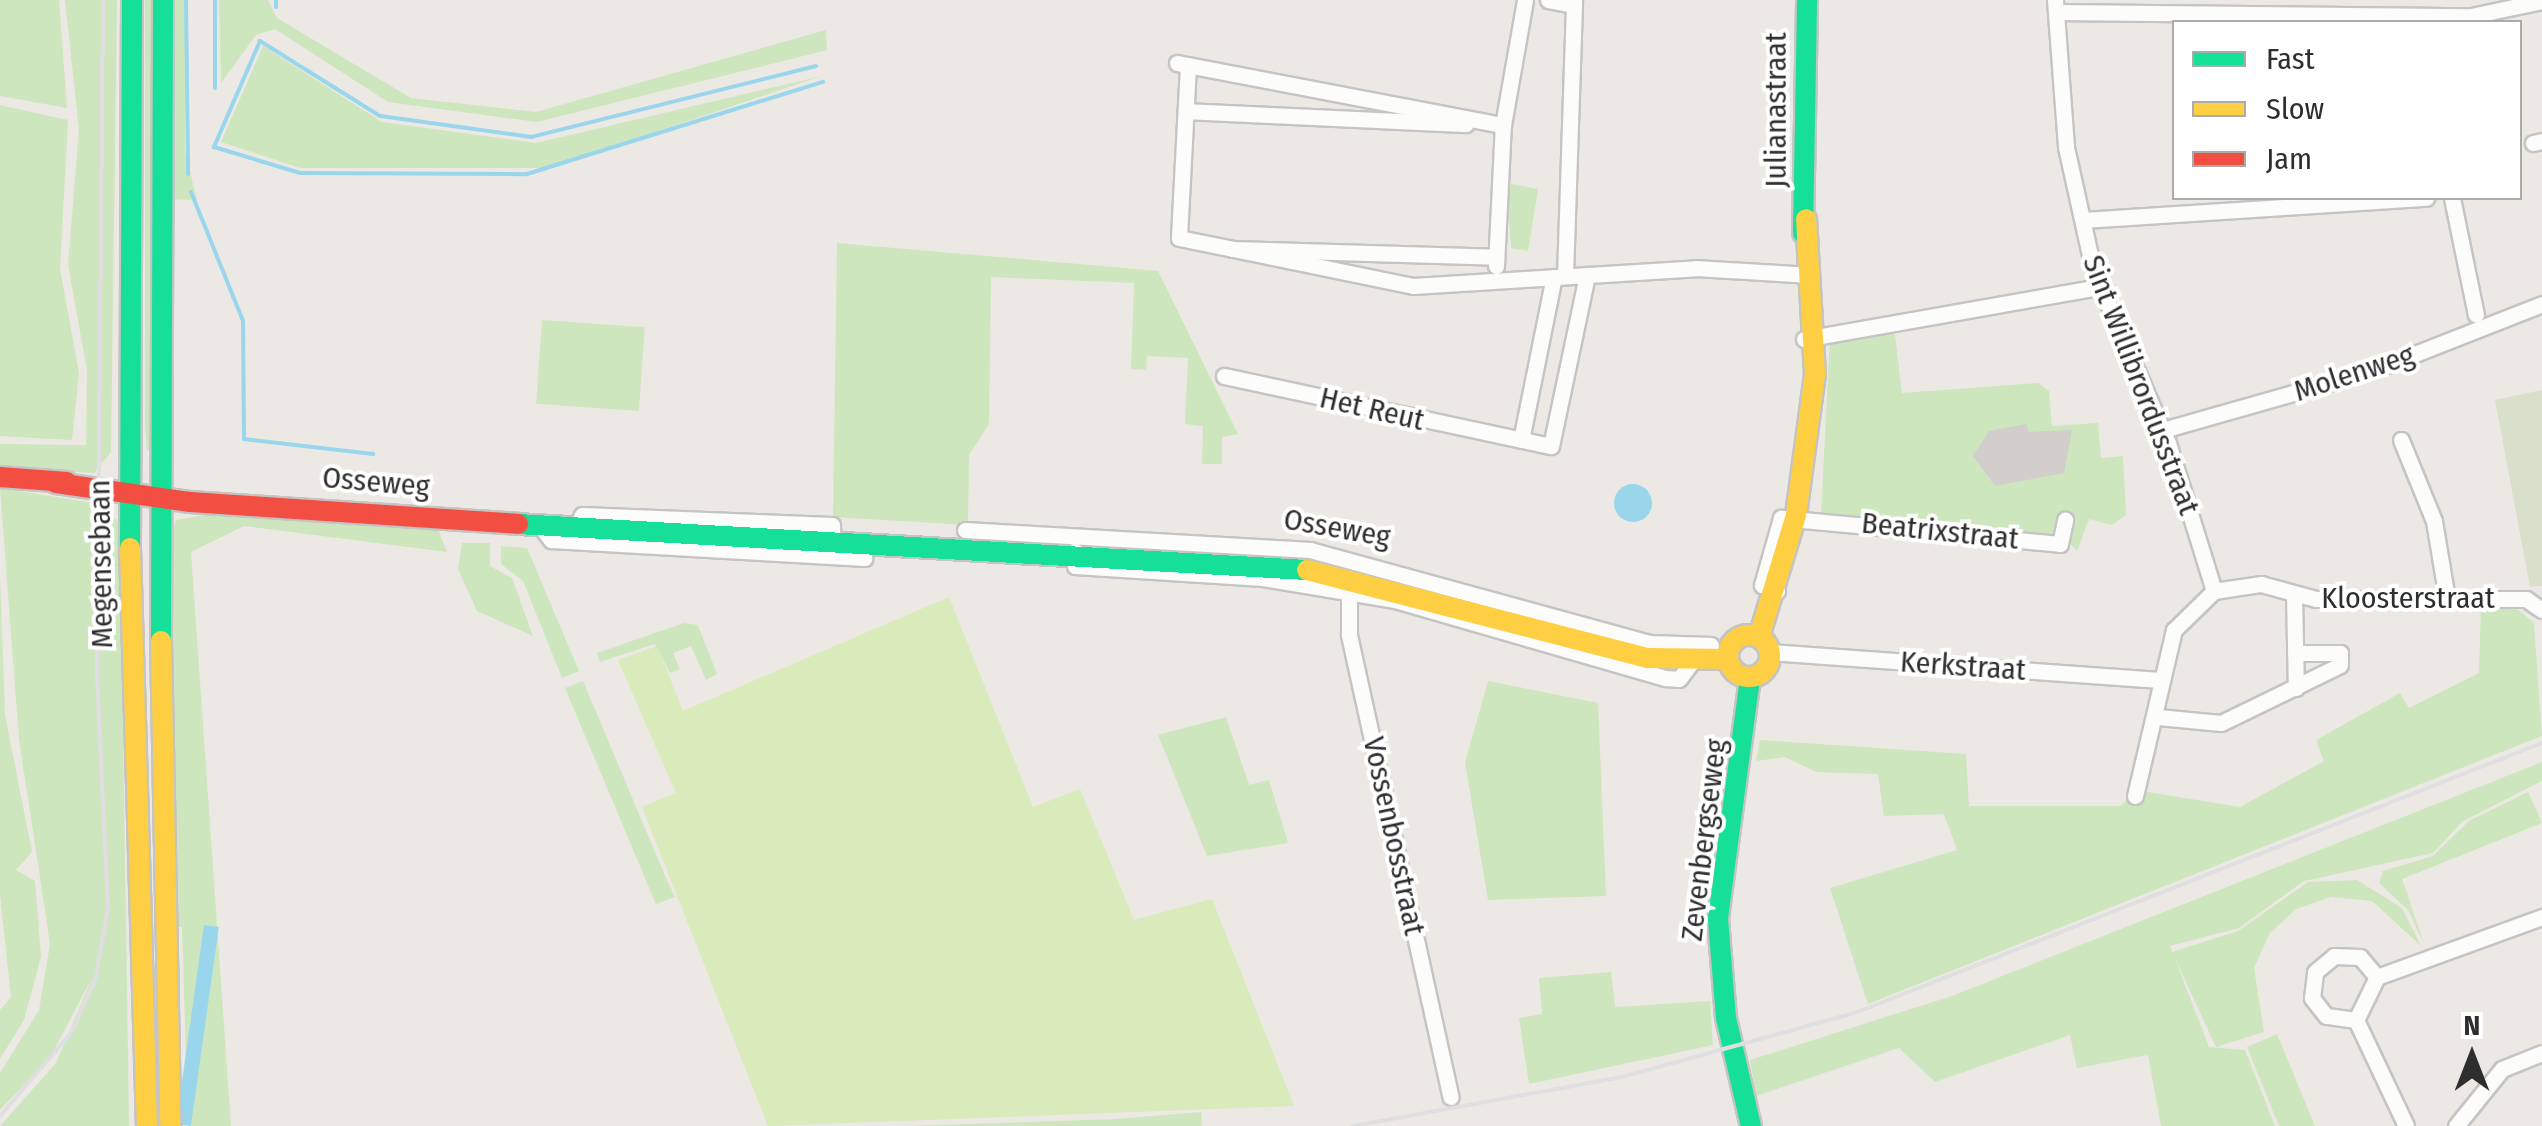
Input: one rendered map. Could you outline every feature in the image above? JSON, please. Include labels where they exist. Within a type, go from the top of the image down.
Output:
[{"type":"street","name":"Megensebaan","points":[[132,0],[129,491],[148,1126]]},
{"type":"street","name":"Megensebaan","points":[[162,0],[158,494],[170,1126]]},
{"type":"street","points":[[1495,280],[1504,125],[1525,0]]},
{"type":"street","points":[[1548,0],[1574,3],[1559,276],[1520,440],[1551,446],[1587,274]]},
{"type":"street","name":"Julianastraat","points":[[1750,678],[1766,670],[1765,644],[1796,516],[1810,390],[1805,275],[1808,0]]},
{"type":"street","points":[[2055,6],[2443,13],[2542,1]]},
{"type":"street","name":"Sint Willibrordusstraat","points":[[2055,6],[2060,102],[2100,287],[2163,430],[2214,590]]},
{"type":"street","points":[[1482,124],[1183,64],[1186,111],[1179,238],[1413,286],[1587,274],[1805,275]]},
{"type":"street","points":[[1186,111],[1504,125]]},
{"type":"street","points":[[2083,220],[2388,200]]},
{"type":"street","points":[[2452,200],[2476,315]]},
{"type":"street","points":[[1233,249],[1496,258]]},
{"type":"street","points":[[1808,339],[2100,287]]},
{"type":"street","name":"Molenweg","points":[[2163,430],[2374,370],[2542,304]]},
{"type":"street","name":"Het Reut","points":[[1224,376],[1520,440]]},
{"type":"street","points":[[2401,440],[2434,521],[2447,600]]},
{"type":"street","name":"Osseweg","points":[[0,476],[158,494],[540,526],[730,528],[834,546],[864,558]]},
{"type":"street","name":"Beatrixstraat","points":[[1796,516],[2060,544],[2065,520]]},
{"type":"street","name":"Osseweg","points":[[540,526],[551,540],[834,546],[983,538],[1316,551],[1691,663],[1728,659]]},
{"type":"street","name":"Osseweg","points":[[965,530],[983,538],[1075,558],[1349,583],[1668,654],[1711,645]]},
{"type":"street","name":"Osseweg","points":[[1349,583],[1666,678],[1679,679],[1691,663]]},
{"type":"street","name":"Vossenbosstraat","points":[[1349,583],[1349,635],[1451,1097]]},
{"type":"street","name":"Kloosterstraat","points":[[2214,590],[2261,584],[2294,595],[2526,599],[2542,610]]},
{"type":"street","points":[[2134,796],[2158,717],[2156,680],[2181,618],[2214,590]]},
{"type":"street","points":[[2294,595],[2296,688]]},
{"type":"street","points":[[1750,678],[1728,659],[1738,637],[1765,644]]},
{"type":"street","name":"Kerkstraat","points":[[1765,644],[2156,680]]},
{"type":"street","points":[[2158,717],[2212,726],[2340,665],[2340,653],[2295,653]]},
{"type":"street","name":"Zevenbergseweg","points":[[1750,678],[1718,920],[1726,1018],[1751,1126]]},
{"type":"street","points":[[2356,1020],[2377,977],[2542,917]]},
{"type":"street","points":[[2356,1020],[2318,1010],[2314,972],[2348,954],[2377,977]]},
{"type":"street","points":[[2356,1020],[2406,1126]]},
{"type":"street","points":[[2456,1126],[2502,1069],[2542,1053]]},
{"type":"green space","points":[[0,0],[59,0],[67,108],[0,96]]},
{"type":"green space","points":[[65,0],[117,0],[111,452],[94,473],[0,468],[0,444],[86,445],[87,370],[68,265],[79,130]]},
{"type":"green space","points":[[145,0],[185,0],[185,152],[197,200],[159,199],[161,456],[147,450],[145,427]]},
{"type":"green space","points":[[219,0],[268,0],[277,18],[411,98],[536,112],[826,30],[827,50],[537,122],[388,102],[275,29],[256,35],[221,83]]},
{"type":"green space","points":[[263,46],[382,122],[536,143],[822,76],[547,168],[300,168],[221,142]]},
{"type":"green space","points":[[0,105],[68,120],[60,269],[79,373],[72,440],[0,436]]},
{"type":"green space","points":[[1507,183],[1538,189],[1528,251],[1511,248]]},
{"type":"green space","points":[[837,243],[1158,271],[1238,434],[1222,437],[1222,464],[1202,464],[1203,426],[1185,424],[1188,358],[1147,356],[1146,370],[1131,369],[1134,283],[991,277],[989,424],[969,455],[968,525],[833,517]]},
{"type":"green space","points":[[542,320],[645,327],[639,411],[536,404]]},
{"type":"green space","points":[[1894,327],[1902,393],[2038,383],[2049,391],[2052,426],[2098,423],[2101,458],[2123,456],[2126,515],[2112,525],[2089,519],[2077,551],[2067,540],[2070,520],[2056,519],[2052,535],[1821,513],[1830,337]]},
{"type":"green space","points":[[2542,390],[2542,586],[2530,587],[2495,400]]},
{"type":"green space","points":[[0,488],[100,504],[120,523],[129,1126],[0,1126],[56,1063],[92,978],[51,1056],[0,1110],[0,1073],[39,1010],[50,944],[19,739]]},
{"type":"green space","points":[[215,513],[438,529],[447,552],[244,526],[191,552],[231,1126],[188,1126],[182,927],[173,927],[171,534],[176,520]]},
{"type":"green space","points":[[462,543],[490,543],[490,566],[512,578],[533,636],[477,611],[458,569]]},
{"type":"green space","points":[[501,546],[527,548],[579,671],[562,678],[523,581],[501,564]]},
{"type":"green space","points":[[0,577],[5,715],[32,852],[16,870],[35,881],[41,957],[24,1020],[0,1059],[0,1010],[11,997],[0,895]]},
{"type":"green space","points":[[949,597],[1033,807],[1080,789],[1134,920],[1212,899],[1294,1106],[768,1126],[642,807],[676,793],[618,660],[657,646],[683,711]]},
{"type":"green space","points":[[2481,606],[2517,609],[2534,623],[2542,736],[1868,1004],[1830,888],[1957,850],[1944,814],[1884,816],[1878,774],[1816,772],[1785,757],[1756,761],[1760,740],[1966,754],[1969,806],[2121,806],[2136,790],[2240,807],[2324,761],[2316,740],[2400,693],[2409,708],[2479,673]]},
{"type":"green space","points":[[684,623],[698,625],[717,674],[706,680],[691,646],[673,653],[680,669],[670,673],[655,644],[600,662],[597,653]]},
{"type":"green space","points":[[583,681],[675,897],[656,904],[565,688]]},
{"type":"green space","points":[[1488,681],[1598,703],[1606,896],[1488,900],[1465,763]]},
{"type":"green space","points":[[1226,717],[1249,785],[1269,780],[1288,843],[1207,856],[1158,735]]},
{"type":"green space","points":[[2542,762],[2542,781],[2463,821],[2433,853],[2304,881],[2239,928],[2170,946],[2209,1047],[2245,1050],[2275,1126],[2161,1126],[2148,1055],[2077,1068],[2070,1035],[1935,1082],[1899,1048],[1756,1096],[1750,1060],[1952,996]]},
{"type":"green space","points":[[2528,792],[2542,823],[2402,879],[2424,944],[2408,910],[2379,883],[2383,871],[2433,856],[2469,821]]},
{"type":"green space","points":[[2357,880],[2402,908],[2421,946],[2372,901],[2331,897],[2296,909],[2270,933],[2254,968],[2264,1032],[2216,1047],[2172,952],[2238,931],[2308,882]]},
{"type":"green space","points":[[1611,972],[1615,1007],[1710,1001],[1713,1045],[1529,1084],[1519,1018],[1542,1014],[1539,978]]},
{"type":"green space","points":[[2277,1034],[2315,1126],[2279,1126],[2247,1047]]},
{"type":"green space","points":[[1201,1112],[1202,1126],[912,1126],[1115,1119]]},
{"type":"water","points":[[1633,484],[1646,490],[1652,503],[1646,516],[1633,522],[1620,516],[1614,503],[1620,490]]},
{"type":"water","points":[[204,925],[219,927],[191,1126],[176,1124]]},
{"type":"building","points":[[2026,424],[2029,432],[2072,430],[2064,473],[1995,486],[1973,456],[1989,431]]},
{"type":"waterway","points":[[186,0],[188,174]]},
{"type":"waterway","points":[[215,0],[215,88]]},
{"type":"waterway","points":[[276,0],[276,7]]},
{"type":"waterway","points":[[816,66],[532,137],[380,116],[260,41],[214,147],[300,173],[527,174],[823,82]]},
{"type":"waterway","points":[[191,192],[243,321],[244,439],[373,454]]},
{"type":"railway","points":[[0,1116],[71,1033],[95,980],[108,909],[97,676],[103,0]]},
{"type":"railway","points":[[1353,1126],[1622,1077],[1855,1013],[2542,743]]},
{"type":"traffic: fast","points":[[130,548],[132,0]]},
{"type":"traffic: fast","points":[[161,641],[163,0]]},
{"type":"traffic: fast","points":[[1803,233],[1807,0]]},
{"type":"traffic: fast","points":[[518,524],[1307,570]]},
{"type":"traffic: fast","points":[[1750,678],[1718,919],[1726,1018],[1751,1126]]},
{"type":"traffic: slow","points":[[1759,637],[1796,515],[1815,374],[1806,219]]},
{"type":"traffic: slow","points":[[130,548],[147,1126]]},
{"type":"traffic: slow","points":[[1307,570],[1648,658],[1728,659]]},
{"type":"traffic: slow","points":[[1749,635],[1764,641],[1770,656],[1764,671],[1749,677],[1734,671],[1728,656],[1734,641],[1749,635]]},
{"type":"traffic: slow","points":[[161,641],[170,1126]]},
{"type":"traffic: jam","points":[[0,477],[67,482]]},
{"type":"traffic: jam","points":[[56,483],[189,502],[518,524]]}]
